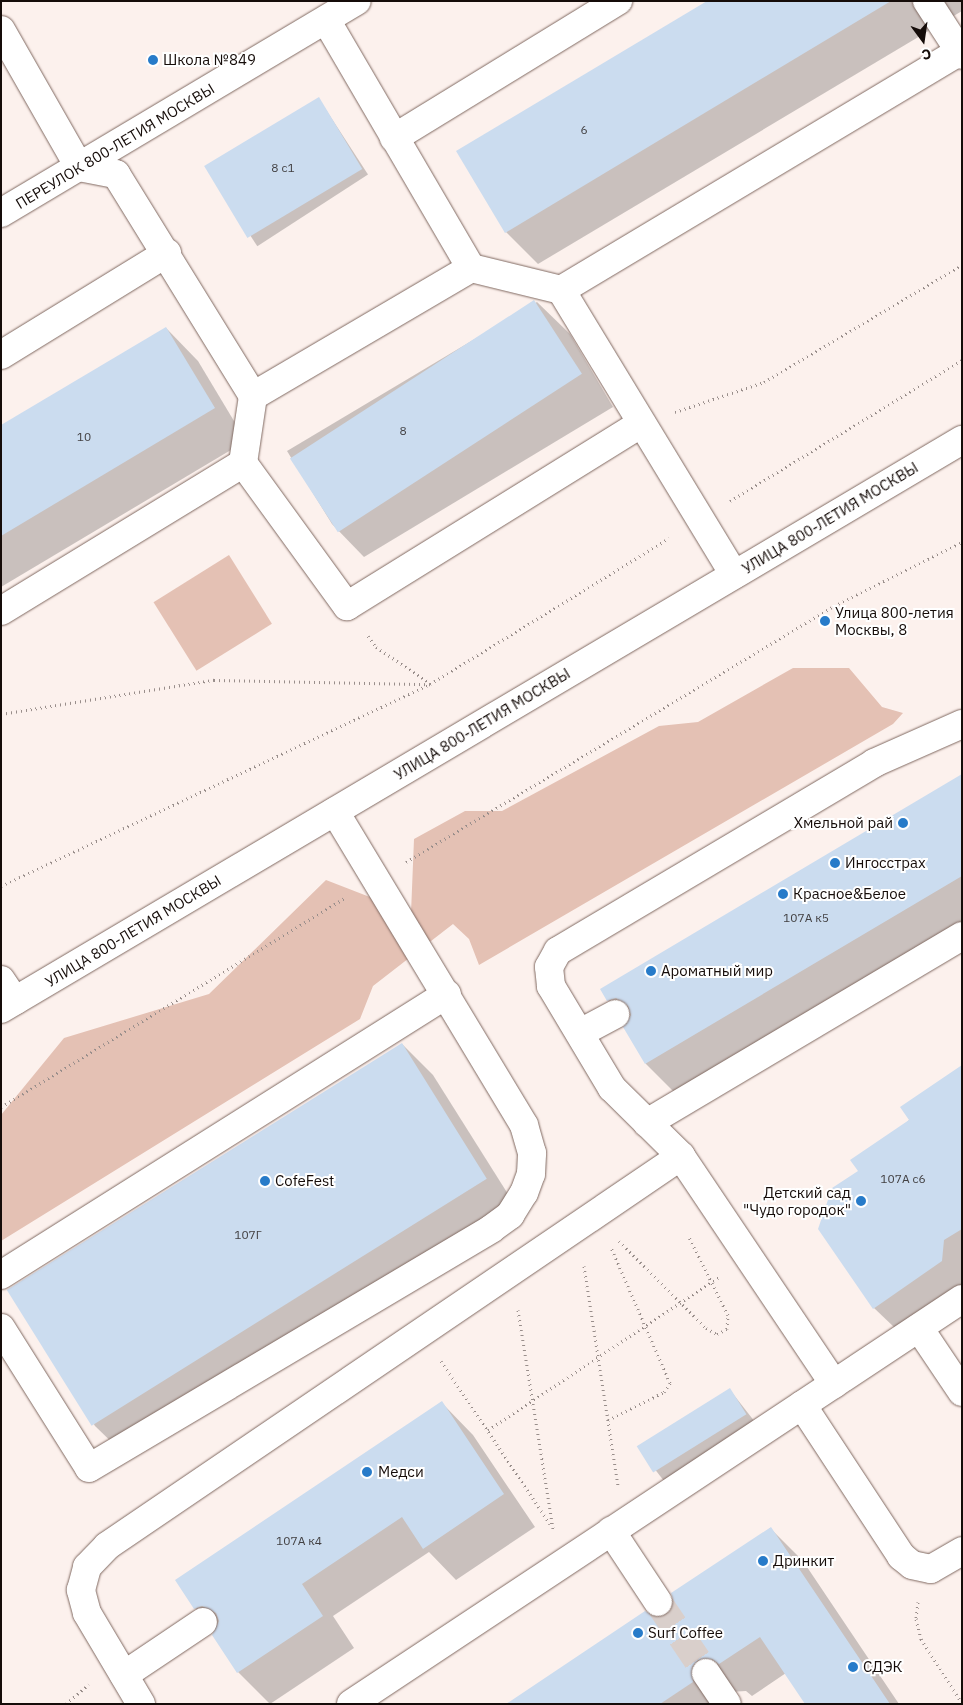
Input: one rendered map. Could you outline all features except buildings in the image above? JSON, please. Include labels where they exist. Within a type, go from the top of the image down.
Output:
[{"type":"main road","name":"ПЕРЕУЛОК 800-ЛЕТИЯ МОСКВЫ","points":[[1,213],[357,1]]},
{"type":"main road","points":[[394,138],[618,1]]},
{"type":"main road","points":[[253,396],[471,268],[561,290],[961,52],[927,1]]},
{"type":"main road","points":[[326,20],[471,268]]},
{"type":"main road","points":[[1,30],[80,167],[116,174],[167,253],[253,396],[243,463],[347,606],[641,424]]},
{"type":"main road","points":[[1,354],[167,253]]},
{"type":"main road","points":[[561,290],[698,520],[734,575]]},
{"type":"main road","name":"УЛИЦА 800-ЛЕТИЯ МОСКВЫ","points":[[6,997],[335,812],[962,440]]},
{"type":"main road","points":[[1,611],[243,463]]},
{"type":"main road","points":[[834,1384],[680,1156],[612,1088],[549,979],[552,960],[558,951],[874,763],[962,724]]},
{"type":"main road","points":[[1,1328],[89,1468],[491,1229],[510,1215],[524,1194],[531,1174],[532,1153],[524,1125],[447,994],[335,812]]},
{"type":"main road","points":[[647,1123],[962,936]]},
{"type":"main road","points":[[1,1275],[447,994]]},
{"type":"main road","points":[[580,1034],[615,1014]]},
{"type":"main road","points":[[141,1704],[87,1613],[81,1590],[87,1567],[107,1546],[512,1271],[592,1223],[680,1156]]},
{"type":"main road","points":[[351,1704],[962,1299]]},
{"type":"main road","points":[[919,1328],[962,1392]]},
{"type":"main road","points":[[802,1405],[902,1556],[922,1569],[931,1569],[962,1552]]},
{"type":"main road","points":[[618,1527],[658,1602]]},
{"type":"main road","points":[[124,1675],[203,1622]]},
{"type":"main road","points":[[706,1673],[727,1704]]},
{"type":"path","points":[[641,424],[764,382],[962,265]]},
{"type":"path","points":[[1,886],[430,684],[962,360]]},
{"type":"path","points":[[1,1107],[377,879],[834,606],[962,542]]},
{"type":"path","points":[[376,647],[430,684]]},
{"type":"path","points":[[1,714],[214,680],[430,684]]},
{"type":"path","points":[[592,1223],[712,1333],[722,1332],[729,1324],[728,1316],[686,1231]]},
{"type":"path","points":[[592,1223],[616,1263],[646,1326],[670,1383],[664,1392],[608,1420]]},
{"type":"path","points":[[592,1223],[598,1358],[608,1420],[618,1527]]},
{"type":"path","points":[[488,1430],[749,1258]]},
{"type":"path","points":[[512,1271],[559,1566]]},
{"type":"path","points":[[422,1332],[552,1526]]},
{"type":"path","points":[[922,1569],[918,1630],[926,1650],[962,1703]]},
{"type":"shaded area","points":[[229,555],[272,624],[196,671],[154,602]]},
{"type":"shaded area","points":[[793,668],[849,668],[882,707],[903,713],[893,724],[479,965],[469,939],[453,924],[373,986],[360,1019],[1,1241],[1,1115],[64,1038],[209,994],[326,880],[411,913],[414,839],[465,811],[502,811],[659,726],[698,722]]},
{"type":"tunnel","points":[[658,1602],[706,1673]]},
{"type":"place","name":"Школа №849","points":[[153,60]]},
{"type":"place","name":"Улица 800-летия Москвы, 8","points":[[825,621]]},
{"type":"place","name":"Хмельной рай","points":[[903,823]]},
{"type":"place","name":"Ингосстрах","points":[[835,863]]},
{"type":"place","name":"Красное&Белое","points":[[783,894]]},
{"type":"place","name":"Ароматный мир","points":[[651,971]]},
{"type":"place","name":"CofeFest","points":[[265,1181]]},
{"type":"place","name":"Детский сад \"Чудо городок\"","points":[[861,1201]]},
{"type":"place","name":"Медси","points":[[367,1472]]},
{"type":"place","name":"Дринкит","points":[[763,1561]]},
{"type":"place","name":"Surf Coffee","points":[[638,1633]]},
{"type":"place","name":"СДЭК","points":[[853,1667]]}]
